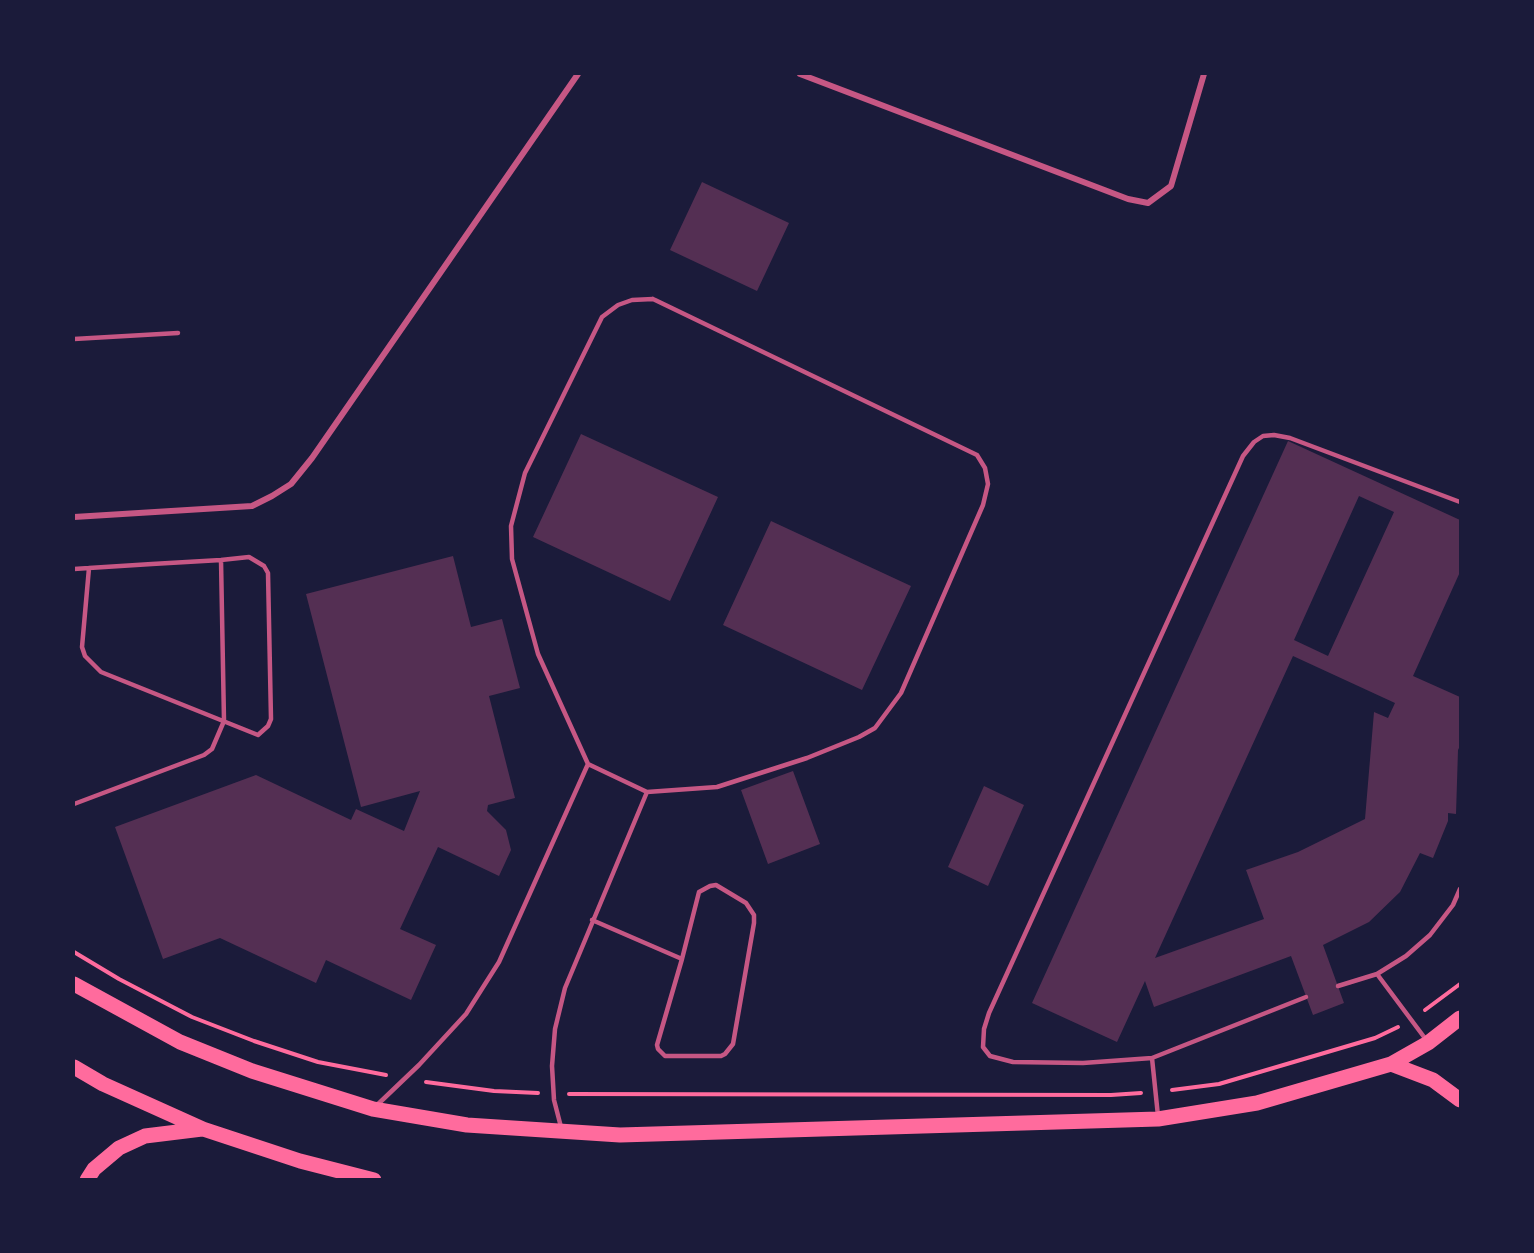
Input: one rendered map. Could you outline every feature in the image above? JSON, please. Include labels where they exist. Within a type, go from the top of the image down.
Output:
[{"type":"main road","points":[[74,984],[180,1042],[252,1071],[373,1109],[467,1125],[620,1135],[1158,1119],[1257,1103],[1391,1064],[1428,1043],[1461,1018]]},
{"type":"main road","points":[[1391,1064],[1433,1080],[1461,1100]]},
{"type":"main road","points":[[74,1067],[103,1084],[203,1129],[300,1161],[374,1179]]},
{"type":"main road","points":[[87,1179],[94,1169],[119,1148],[145,1136],[203,1129]]},
{"type":"street","points":[[74,517],[252,506],[291,484],[312,458],[578,74]]},
{"type":"street","points":[[800,74],[1128,199],[1148,203],[1171,186],[1204,74]]},
{"type":"lane","points":[[653,299],[977,454],[985,468],[988,484],[983,505],[901,693],[875,728],[807,759],[717,787],[647,792],[588,764],[538,654],[512,559],[511,526],[525,473],[602,317],[618,305],[632,300],[653,299]]},
{"type":"lane","points":[[74,339],[178,333]]},
{"type":"lane","points":[[1306,997],[1152,1058],[1083,1063],[1001,1060],[990,1056],[983,1047],[984,1029],[994,1002],[1243,456],[1254,442],[1263,436],[1274,435],[1290,438],[1461,502]]},
{"type":"lane","points":[[74,569],[249,557],[264,566],[268,573],[271,719],[268,726],[258,735],[101,672],[91,663],[82,647],[89,568]]},
{"type":"lane","points":[[74,804],[204,755],[213,749],[224,721],[221,560]]},
{"type":"lane","points":[[373,1109],[405,1079],[466,1014],[499,962],[588,764]]},
{"type":"lane","points":[[562,1132],[554,1094],[552,1066],[555,1029],[565,988],[647,792]]},
{"type":"lane","points":[[716,885],[752,909],[754,923],[733,1044],[726,1054],[721,1056],[665,1056],[658,1049],[657,1045],[682,958],[699,892],[704,888],[716,885]]},
{"type":"lane","points":[[1338,986],[1377,974],[1406,956],[1430,935],[1453,905],[1461,889]]},
{"type":"lane","points":[[592,920],[682,958]]},
{"type":"lane","points":[[1377,974],[1428,1043]]},
{"type":"lane","points":[[1152,1058],[1158,1119]]},
{"type":"path","points":[[74,952],[119,979],[192,1017],[318,1062],[405,1079],[494,1091],[554,1094],[1111,1095],[1155,1092],[1219,1084],[1375,1038],[1412,1020],[1461,984]]},
{"type":"building","points":[[702,182],[789,223],[757,291],[670,250]]},
{"type":"building","points":[[581,434],[718,497],[670,601],[533,537]]},
{"type":"building","points":[[1288,441],[1460,520],[1460,572],[1413,676],[1460,697],[1456,814],[1448,813],[1448,821],[1433,858],[1420,853],[1400,892],[1369,922],[1323,945],[1344,1003],[1313,1015],[1291,956],[1154,1007],[1145,981],[1117,1042],[1032,1003]],"holes":[[[1359,496],[1394,512],[1328,656],[1294,640]],[[1293,656],[1395,703],[1388,718],[1374,712],[1365,819],[1298,852],[1246,870],[1264,919],[1155,958]]]},
{"type":"building","points":[[771,521],[911,586],[862,690],[723,625]]},
{"type":"building","points":[[453,556],[471,627],[502,619],[520,688],[489,696],[515,798],[488,805],[487,811],[506,830],[511,850],[499,876],[438,847],[400,929],[436,945],[411,1000],[326,960],[316,983],[220,938],[163,959],[115,827],[256,775],[351,820],[356,809],[404,831],[420,791],[361,807],[306,594]]},
{"type":"building","points":[[793,771],[820,844],[768,864],[741,790]]},
{"type":"building","points":[[984,786],[1024,805],[988,886],[948,867]]}]
